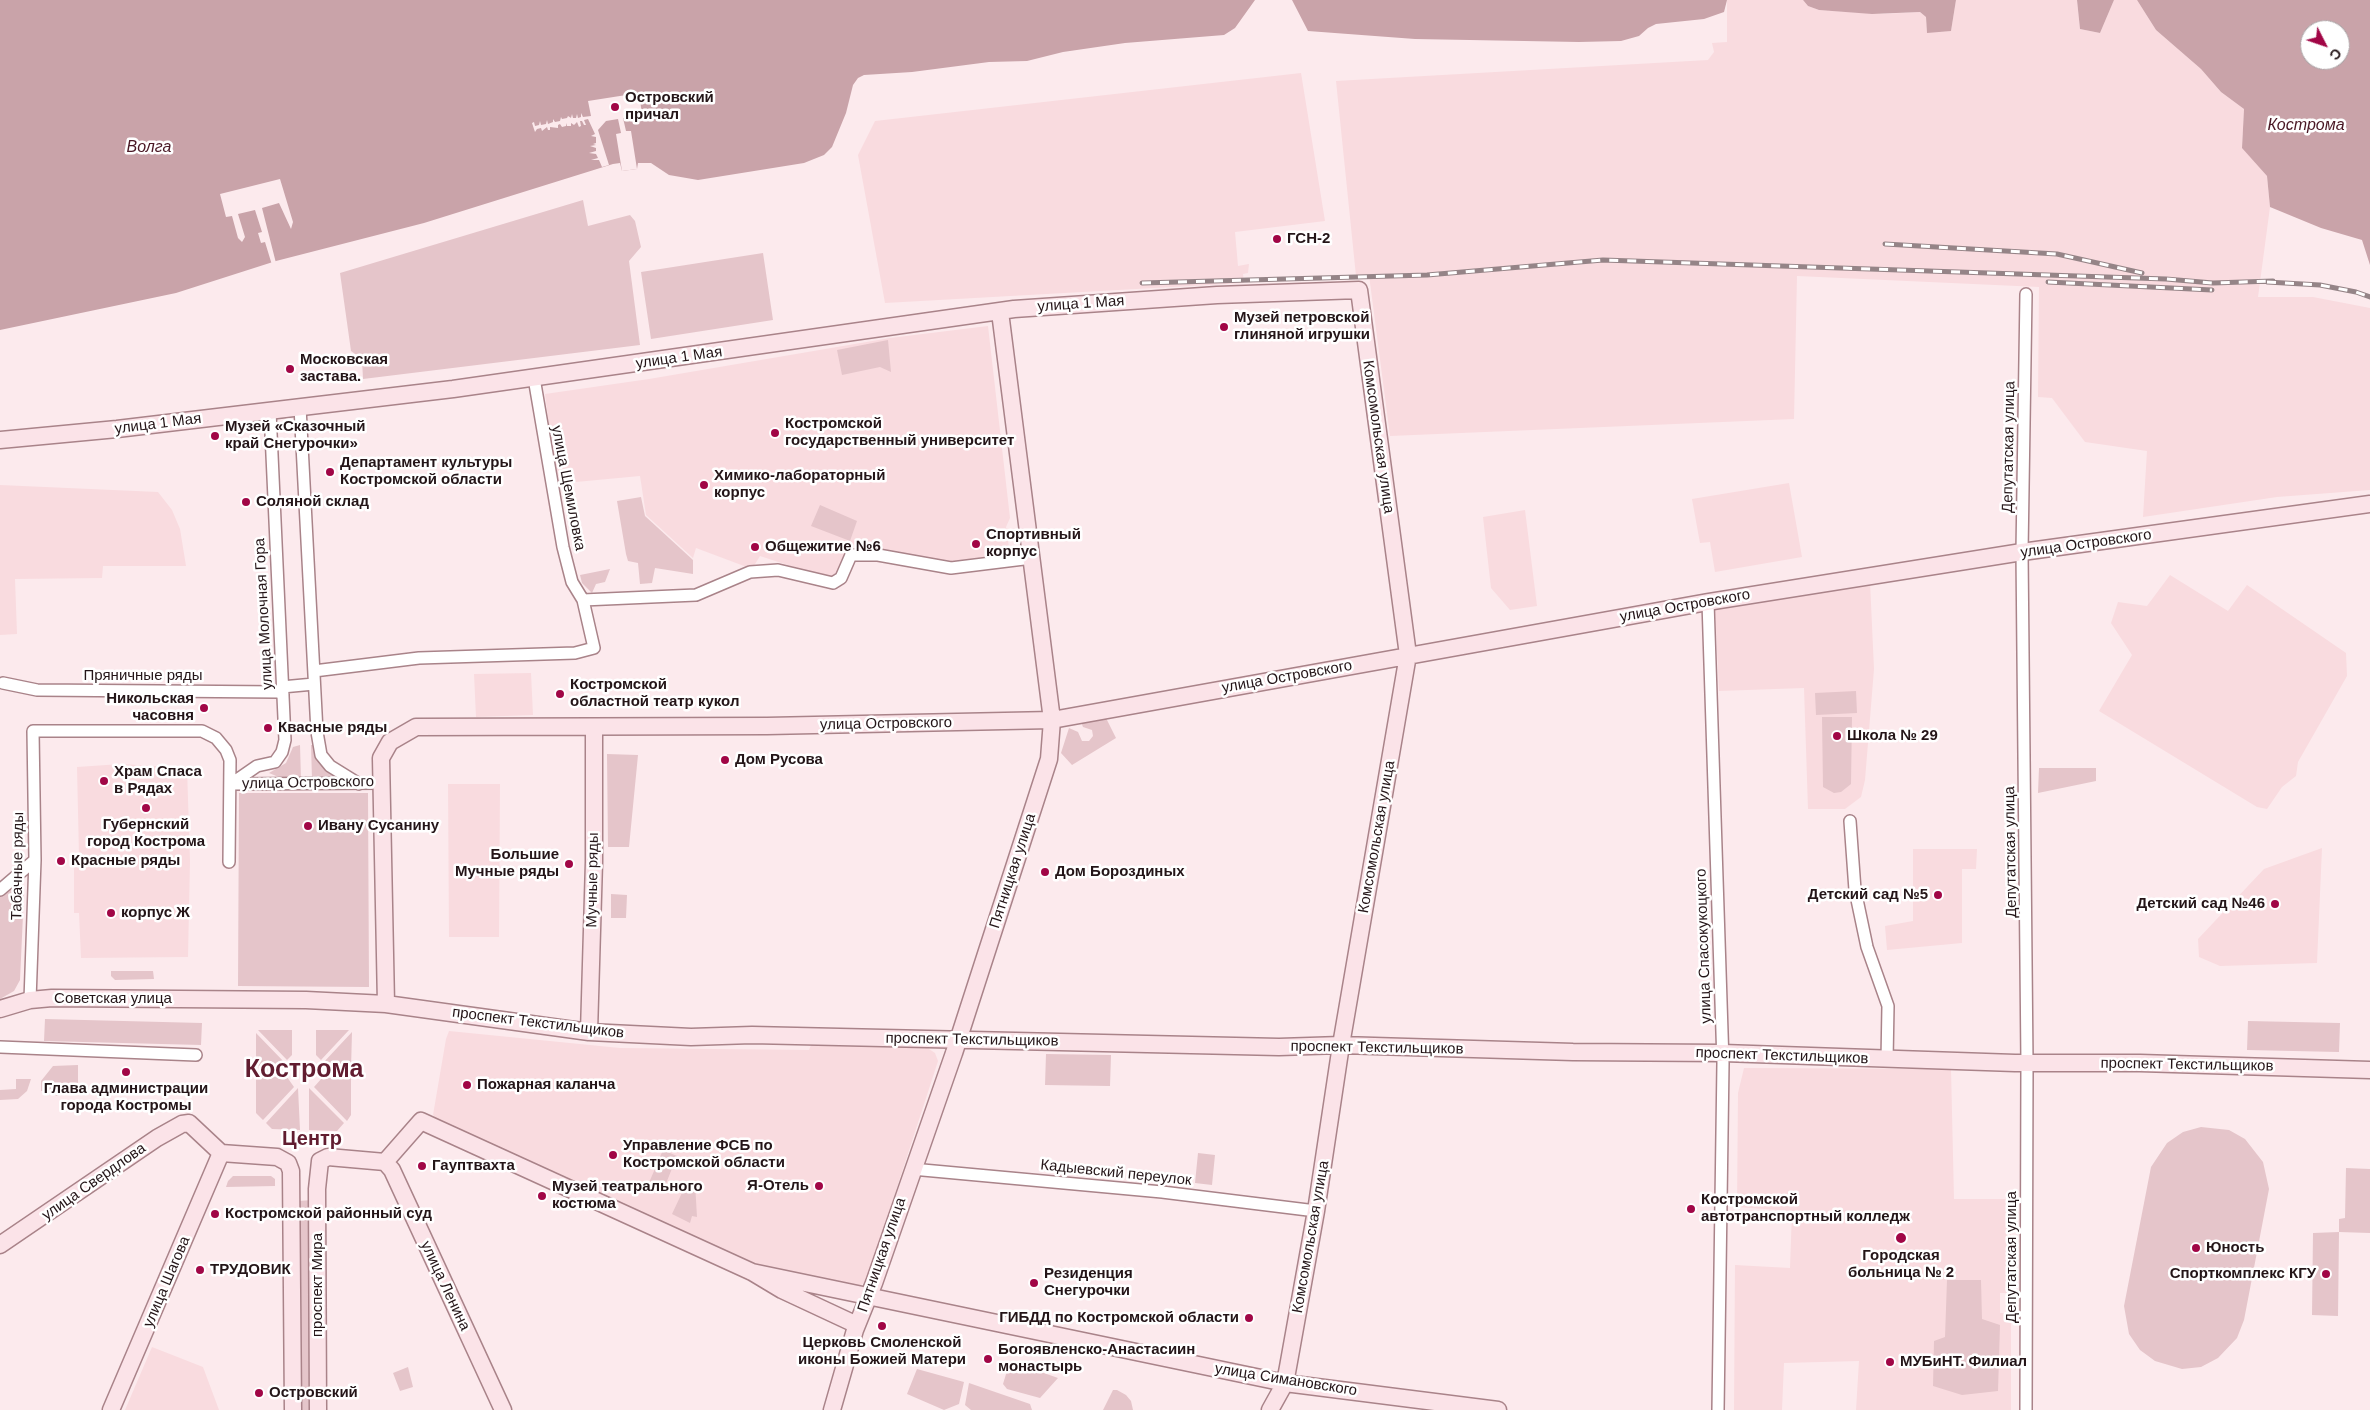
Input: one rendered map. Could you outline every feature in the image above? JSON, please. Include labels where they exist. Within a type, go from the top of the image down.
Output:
[{"type":"street","name":"улица 1 Мая","points":[[0,440],[270,411],[534,378],[1000,312],[1217,294],[1360,290]]},
{"type":"street","name":"Комсомольская улица","points":[[1280,1410],[1316,1211],[1341,1044],[1408,655],[1360,290]]},
{"type":"street","name":"Депутатская улица","points":[[2026,294],[2022,552],[2028,1063],[2026,1410]]},
{"type":"street","name":"Пятницкая улица","points":[[832,1410],[857,1325],[957,1040],[1049,759],[1052,720],[1000,312]]},
{"type":"street","name":"улица Щемиловка","points":[[314,671],[420,658],[576,654],[594,648],[583,600],[572,582],[563,547],[534,378]]},
{"type":"street","points":[[300,407],[317,732],[321,755],[330,766],[360,784]]},
{"type":"street","name":"улица Молочная Гора","points":[[231,784],[257,766],[275,762],[282,752],[285,740],[270,411]]},
{"type":"street","name":"улица Островского","points":[[231,784],[380,783],[381,758],[390,742],[416,727],[767,726],[1052,720],[1708,602],[2022,552],[2370,504]]},
{"type":"street","points":[[583,600],[696,595],[750,572],[778,570],[833,583],[841,578],[851,554],[878,555],[951,568],[1032,558]]},
{"type":"street","name":"улица Спасокукоцкого","points":[[1708,602],[1723,1053],[1718,1410]]},
{"type":"street","name":"Пряничные ряды","points":[[3,683],[38,690],[279,692],[314,684]]},
{"type":"street","name":"Мучные ряды","points":[[590,1032],[594,862],[594,727]]},
{"type":"street","name":"Табачные ряды","points":[[30,1000],[35,860],[33,731],[202,731],[216,738],[226,750],[230,760],[231,784]]},
{"type":"street","points":[[380,783],[386,1004]]},
{"type":"street","points":[[230,862],[231,784]]},
{"type":"street","points":[[1850,821],[1856,890],[1867,947],[1888,1006],[1887,1060]]},
{"type":"street","points":[[0,890],[35,860]]},
{"type":"street","name":"Советская улица","points":[[0,1009],[30,1000],[52,998],[227,999],[386,1004]]},
{"type":"street","name":"проспект Текстильщиков","points":[[386,1004],[590,1032],[692,1037],[752,1035],[1279,1047],[1341,1044],[1553,1052],[1723,1053],[1887,1060],[2370,1070]]},
{"type":"street","points":[[0,1047],[196,1055]]},
{"type":"street","name":"улица Симановского","points":[[385,1162],[421,1121],[752,1272],[782,1290],[857,1325]]},
{"type":"street","name":"улица Свердлова","points":[[0,1246],[157,1138],[182,1124],[189,1123],[221,1153]]},
{"type":"street","name":"проспект Мира","points":[[221,1153],[278,1157],[288,1163],[291,1171],[293,1410]]},
{"type":"street","name":"улица Шагова","points":[[111,1410],[221,1153]]},
{"type":"street","name":"проспект Мира","points":[[318,1410],[317,1189],[320,1161],[328,1158],[385,1162]]},
{"type":"street","name":"улица Ленина","points":[[385,1162],[392,1170],[503,1410]]},
{"type":"street","name":"Кадыевский переулок","points":[[912,1169],[1162,1192],[1316,1211]]},
{"type":"street","name":"улица Симановского","points":[[752,1272],[1285,1383],[1498,1410]]},
{"type":"street","name":"Комсомольская улица","points":[[1270,1410],[1285,1383]]},
{"type":"shaded area","points":[[1727,0],[1803,0],[1808,6],[1819,10],[1882,14],[1920,12],[1926,17],[1927,32],[1951,31],[1956,0],[2077,0],[2080,29],[2100,33],[2114,0],[2137,0],[2156,30],[2201,69],[2221,92],[2244,109],[2242,147],[2267,176],[2270,207],[2258,297],[2313,297],[2370,308],[2370,490],[2277,497],[2143,517],[2147,451],[2085,442],[2052,398],[2038,397],[2039,287],[1797,276],[1794,419],[1390,436],[1369,275],[1356,276],[1336,81],[1708,60],[1714,52],[1712,43],[1727,42]]},
{"type":"shaded area","points":[[1301,73],[1325,221],[1235,232],[1238,266],[1249,264],[1248,273],[1243,274],[1244,283],[885,303],[858,155],[875,121]]},
{"type":"shaded area","points":[[583,200],[588,226],[630,215],[635,221],[641,247],[629,261],[640,345],[363,379],[362,359],[351,351],[340,273]]},
{"type":"shaded area","points":[[763,253],[773,320],[651,339],[641,272]]},
{"type":"shaded area","name":"Костромской государственный университет","points":[[988,326],[1010,518],[1006,527],[1010,554],[947,563],[847,549],[834,580],[760,556],[752,569],[696,548],[693,558],[646,515],[640,476],[565,483],[555,472],[545,394],[649,379],[890,338]]},
{"type":"shaded area","points":[[888,340],[891,372],[880,367],[842,375],[837,350]]},
{"type":"shaded area","points":[[1789,483],[1802,557],[1715,572],[1710,542],[1700,543],[1692,499]]},
{"type":"shaded area","points":[[0,485],[158,492],[172,510],[180,529],[186,566],[103,566],[102,578],[15,579],[17,634],[0,635]]},
{"type":"shaded area","points":[[641,497],[645,516],[693,560],[693,574],[655,568],[652,583],[640,584],[638,563],[628,561],[626,554],[617,501]]},
{"type":"shaded area","points":[[820,505],[857,521],[850,541],[811,526]]},
{"type":"shaded area","points":[[1525,510],[1537,606],[1510,610],[1491,588],[1483,517]]},
{"type":"shaded area","points":[[610,569],[605,582],[596,584],[592,593],[582,583],[580,575]]},
{"type":"shaded area","points":[[2170,575],[2228,611],[2247,585],[2346,653],[2347,676],[2298,762],[2296,776],[2282,787],[2267,809],[2257,807],[2099,711],[2132,655],[2111,623],[2118,602],[2147,606]]},
{"type":"shaded area","name":"Школа № 29","points":[[1870,582],[1874,669],[1865,780],[1861,797],[1845,809],[1808,809],[1804,688],[1719,691],[1715,608]]},
{"type":"shaded area","points":[[531,673],[533,715],[476,717],[474,674]]},
{"type":"shaded area","points":[[1856,691],[1857,713],[1816,715],[1815,693]]},
{"type":"shaded area","points":[[1822,717],[1852,717],[1851,784],[1841,792],[1834,793],[1823,787]]},
{"type":"shaded area","points":[[1106,718],[1116,738],[1072,765],[1061,753],[1069,728],[1078,732],[1082,741],[1089,741],[1093,736],[1092,730],[1083,727],[1081,722]]},
{"type":"shaded area","points":[[300,745],[301,780],[286,780],[269,773],[286,763],[293,747]]},
{"type":"shaded area","points":[[311,745],[314,745],[340,779],[312,779]]},
{"type":"shaded area","points":[[607,754],[638,755],[629,847],[608,847]]},
{"type":"shaded area","points":[[121,764],[187,768],[190,861],[188,957],[81,958],[79,913],[74,913],[74,857],[79,856],[77,767]]},
{"type":"shaded area","points":[[2039,768],[2096,768],[2096,781],[2038,793]]},
{"type":"shaded area","points":[[448,784],[500,784],[499,937],[449,937]]},
{"type":"shaded area","points":[[239,793],[368,793],[369,987],[238,986]]},
{"type":"shaded area","name":"Детский сад №46","points":[[2322,848],[2317,963],[2220,966],[2199,957],[2198,939],[2264,869]]},
{"type":"shaded area","name":"Детский сад №5","points":[[1913,849],[1977,849],[1976,869],[1962,869],[1962,943],[1887,950],[1885,926],[1913,921]]},
{"type":"shaded area","points":[[15,886],[20,887],[24,893],[20,980],[14,991],[0,999],[0,896]]},
{"type":"shaded area","points":[[611,894],[627,895],[626,918],[611,918]]},
{"type":"shaded area","points":[[111,971],[153,971],[154,979],[115,980],[111,976]]},
{"type":"shaded area","points":[[45,1019],[202,1023],[201,1045],[44,1041]]},
{"type":"shaded area","points":[[2248,1021],[2340,1023],[2339,1052],[2247,1050]]},
{"type":"shaded area","points":[[258,1030],[292,1030],[292,1055],[287,1060]]},
{"type":"shaded area","points":[[316,1030],[349,1030],[321,1060],[316,1055]]},
{"type":"shaded area","points":[[449,1031],[620,1048],[809,1050],[811,1045],[926,1047],[935,1053],[938,1061],[867,1280],[859,1287],[766,1268],[438,1122],[433,1115]]},
{"type":"shaded area","points":[[352,1032],[351,1069],[324,1068],[323,1063]]},
{"type":"shaded area","points":[[256,1033],[286,1064],[285,1067],[256,1066]]},
{"type":"shaded area","points":[[1046,1054],[1111,1055],[1110,1086],[1045,1085]]},
{"type":"shaded area","points":[[78,1065],[78,1090],[56,1096],[53,1089],[41,1091],[41,1081],[53,1066]]},
{"type":"shaded area","name":"Городская больница № 2","points":[[1744,1068],[1951,1069],[1954,1199],[2009,1199],[2011,1208],[2011,1293],[2000,1293],[2000,1313],[2011,1313],[2011,1410],[1856,1410],[1859,1361],[1784,1363],[1782,1410],[1734,1410],[1735,1265],[1790,1268],[1792,1211],[1737,1207],[1738,1093]]},
{"type":"shaded area","points":[[256,1076],[287,1077],[294,1087],[263,1120],[256,1113]]},
{"type":"shaded area","points":[[322,1078],[351,1078],[351,1115],[347,1121],[314,1087]]},
{"type":"shaded area","points":[[16,1079],[31,1079],[27,1091],[18,1099],[0,1100],[0,1090],[16,1089]]},
{"type":"shaded area","points":[[298,1088],[300,1130],[272,1129],[266,1123]]},
{"type":"shaded area","points":[[309,1088],[344,1123],[337,1131],[309,1130]]},
{"type":"shaded area","name":"Юность","points":[[2201,1127],[2229,1130],[2245,1139],[2263,1162],[2269,1189],[2244,1320],[2237,1338],[2218,1358],[2201,1367],[2182,1369],[2155,1361],[2140,1350],[2129,1334],[2124,1306],[2151,1167],[2167,1143],[2183,1132]]},
{"type":"shaded area","points":[[663,1150],[677,1156],[663,1191],[657,1194],[651,1191],[648,1185]]},
{"type":"shaded area","points":[[1198,1153],[1215,1155],[1212,1185],[1195,1183]]},
{"type":"shaded area","points":[[2346,1168],[2370,1169],[2370,1233],[2339,1232],[2339,1219],[2345,1218]]},
{"type":"shaded area","points":[[233,1176],[271,1176],[275,1179],[275,1186],[226,1187],[228,1181]]},
{"type":"shaded area","points":[[688,1180],[695,1183],[697,1217],[692,1216],[690,1223],[672,1214]]},
{"type":"shaded area","points":[[313,1200],[313,1410],[298,1410],[298,1201]]},
{"type":"shaded area","name":"Спорткомплекс КГУ","points":[[2339,1232],[2338,1316],[2312,1315],[2313,1233]]},
{"type":"shaded area","points":[[1947,1280],[1981,1280],[1982,1319],[2000,1325],[1998,1391],[1962,1395],[1933,1386],[1934,1341],[1945,1337]]},
{"type":"shaded area","points":[[152,1347],[203,1367],[219,1410],[125,1410]]},
{"type":"shaded area","points":[[1010,1361],[1058,1378],[1040,1398],[1007,1389],[1003,1384]]},
{"type":"shaded area","points":[[408,1367],[413,1387],[400,1391],[393,1373]]},
{"type":"shaded area","points":[[917,1369],[964,1382],[959,1404],[944,1410],[907,1394]]},
{"type":"shaded area","points":[[969,1383],[1030,1404],[1032,1410],[971,1410],[965,1405]]},
{"type":"shaded area","points":[[1113,1390],[1126,1395],[1131,1401],[1133,1410],[1103,1410]]},
{"type":"water","name":"Волга","points":[[0,0],[1255,0],[1235,28],[1224,35],[1125,43],[1063,52],[1027,61],[989,62],[912,72],[864,75],[858,78],[853,85],[846,113],[832,147],[824,155],[804,163],[698,180],[669,175],[651,163],[638,163],[637,169],[622,171],[620,163],[613,164],[424,223],[276,261],[176,293],[0,330]]},
{"type":"water","points":[[1292,0],[1727,0],[1724,12],[1704,19],[1656,24],[1639,36],[1621,41],[1579,42],[1415,39],[1308,31]]},
{"type":"water","points":[[1803,0],[1956,0],[1951,31],[1927,33],[1926,17],[1920,12],[1872,14],[1819,10],[1808,6]]},
{"type":"water","points":[[2077,0],[2114,0],[2100,33],[2080,29]]},
{"type":"water","name":"Кострома","points":[[2137,0],[2370,0],[2370,265],[2362,240],[2321,228],[2270,207],[2267,176],[2242,148],[2244,109],[2221,92],[2201,69],[2156,30]]},
{"type":"pier","points":[[639,93],[642,114],[623,118],[626,131],[631,131],[637,169],[622,171],[616,134],[621,133],[618,119],[606,121],[598,130],[609,165],[602,167],[599,160],[591,160],[598,158],[596,154],[589,153],[596,151],[596,148],[590,146],[596,145],[593,144],[596,143],[596,137],[591,136],[595,134],[588,119],[584,120],[586,125],[580,121],[581,126],[579,127],[577,122],[574,125],[571,123],[571,126],[567,126],[566,123],[566,126],[562,127],[560,124],[558,128],[550,127],[550,130],[548,130],[547,127],[542,131],[541,128],[535,132],[532,123],[534,122],[535,126],[539,125],[540,121],[541,125],[546,124],[547,120],[548,124],[553,122],[553,119],[555,122],[560,121],[561,117],[562,119],[568,116],[571,118],[572,114],[573,118],[576,118],[577,114],[578,118],[581,117],[581,113],[583,117],[591,116],[588,101]]},
{"type":"pier","points":[[280,179],[293,222],[291,229],[279,203],[262,208],[276,263],[272,265],[265,242],[261,243],[258,233],[262,232],[255,210],[238,214],[245,237],[242,242],[238,238],[232,216],[226,217],[220,194]]},
{"type":"railway","points":[[1885,244],[2057,254],[2142,273]]},
{"type":"railway","points":[[1142,283],[1427,275],[1603,260],[2166,279],[2213,283],[2273,281]]},
{"type":"railway","points":[[2048,282],[2212,290]]},
{"type":"railway","points":[[2267,282],[2320,285],[2356,292],[2370,297]]},
{"type":"place","name":"Островский причал","points":[[615,107]]},
{"type":"place","name":"ГСН-2","points":[[1277,239]]},
{"type":"place","name":"Музей петровской глиняной игрушки","points":[[1224,327]]},
{"type":"place","name":"Московская застава.","points":[[290,369]]},
{"type":"place","name":"Костромской государственный университет","points":[[775,433]]},
{"type":"place","name":"Музей «Сказочный край Снегурочки»","points":[[215,436]]},
{"type":"place","name":"Департамент культуры Костромской области","points":[[330,472]]},
{"type":"place","name":"Химико-лабораторный корпус","points":[[704,485]]},
{"type":"place","name":"Соляной склад","points":[[246,502]]},
{"type":"place","name":"Спортивный корпус","points":[[976,544]]},
{"type":"place","name":"Общежитие №6","points":[[755,547]]},
{"type":"place","name":"Костромской областной театр кукол","points":[[560,694]]},
{"type":"place","name":"Никольская часовня","points":[[204,708]]},
{"type":"place","name":"Квасные ряды","points":[[268,728]]},
{"type":"place","name":"Школа № 29","points":[[1837,736]]},
{"type":"place","name":"Дом Русова","points":[[725,760]]},
{"type":"place","name":"Храм Спаса в Рядах","points":[[104,781]]},
{"type":"place","name":"Губернский город Кострома","points":[[146,808]]},
{"type":"place","name":"Ивану Сусанину","points":[[308,826]]},
{"type":"place","name":"Красные ряды","points":[[61,861]]},
{"type":"place","name":"Большие Мучные ряды","points":[[569,864]]},
{"type":"place","name":"Дом Бороздиных","points":[[1045,872]]},
{"type":"place","name":"Детский сад №5","points":[[1938,895]]},
{"type":"place","name":"Детский сад №46","points":[[2275,904]]},
{"type":"place","name":"корпус Ж","points":[[111,913]]},
{"type":"place","name":"Глава администрации города Костромы","points":[[126,1072]]},
{"type":"place","name":"Пожарная каланча","points":[[467,1085]]},
{"type":"place","name":"Управление ФСБ по Костромской области","points":[[613,1155]]},
{"type":"place","name":"Гауптвахта","points":[[422,1166]]},
{"type":"place","name":"Я-Отель","points":[[819,1186]]},
{"type":"place","name":"Музей театрального костюма","points":[[542,1196]]},
{"type":"place","name":"Костромской автотранспортный колледж","points":[[1691,1209]]},
{"type":"place","name":"Костромской районный суд","points":[[215,1214]]},
{"type":"place","name":"Городская больница № 2","points":[[1901,1238]]},
{"type":"place","name":"Юность","points":[[2196,1248]]},
{"type":"place","name":"ТРУДОВИК","points":[[200,1270]]},
{"type":"place","name":"Спорткомплекс КГУ","points":[[2326,1274]]},
{"type":"place","name":"Резиденция Снегурочки","points":[[1034,1283]]},
{"type":"place","name":"ГИБДД по Костромской области","points":[[1249,1318]]},
{"type":"place","name":"Церковь Смоленской иконы Божией Матери","points":[[882,1326]]},
{"type":"place","name":"Богоявленско-Анастасиин монастырь","points":[[988,1359]]},
{"type":"place","name":"МУБиНТ. Филиал","points":[[1890,1362]]},
{"type":"place","name":"Островский","points":[[259,1393]]},
{"type":"district","name":"Кострома","points":[[304,1070]]},
{"type":"district","name":"Центр","points":[[312,1139]]}]
